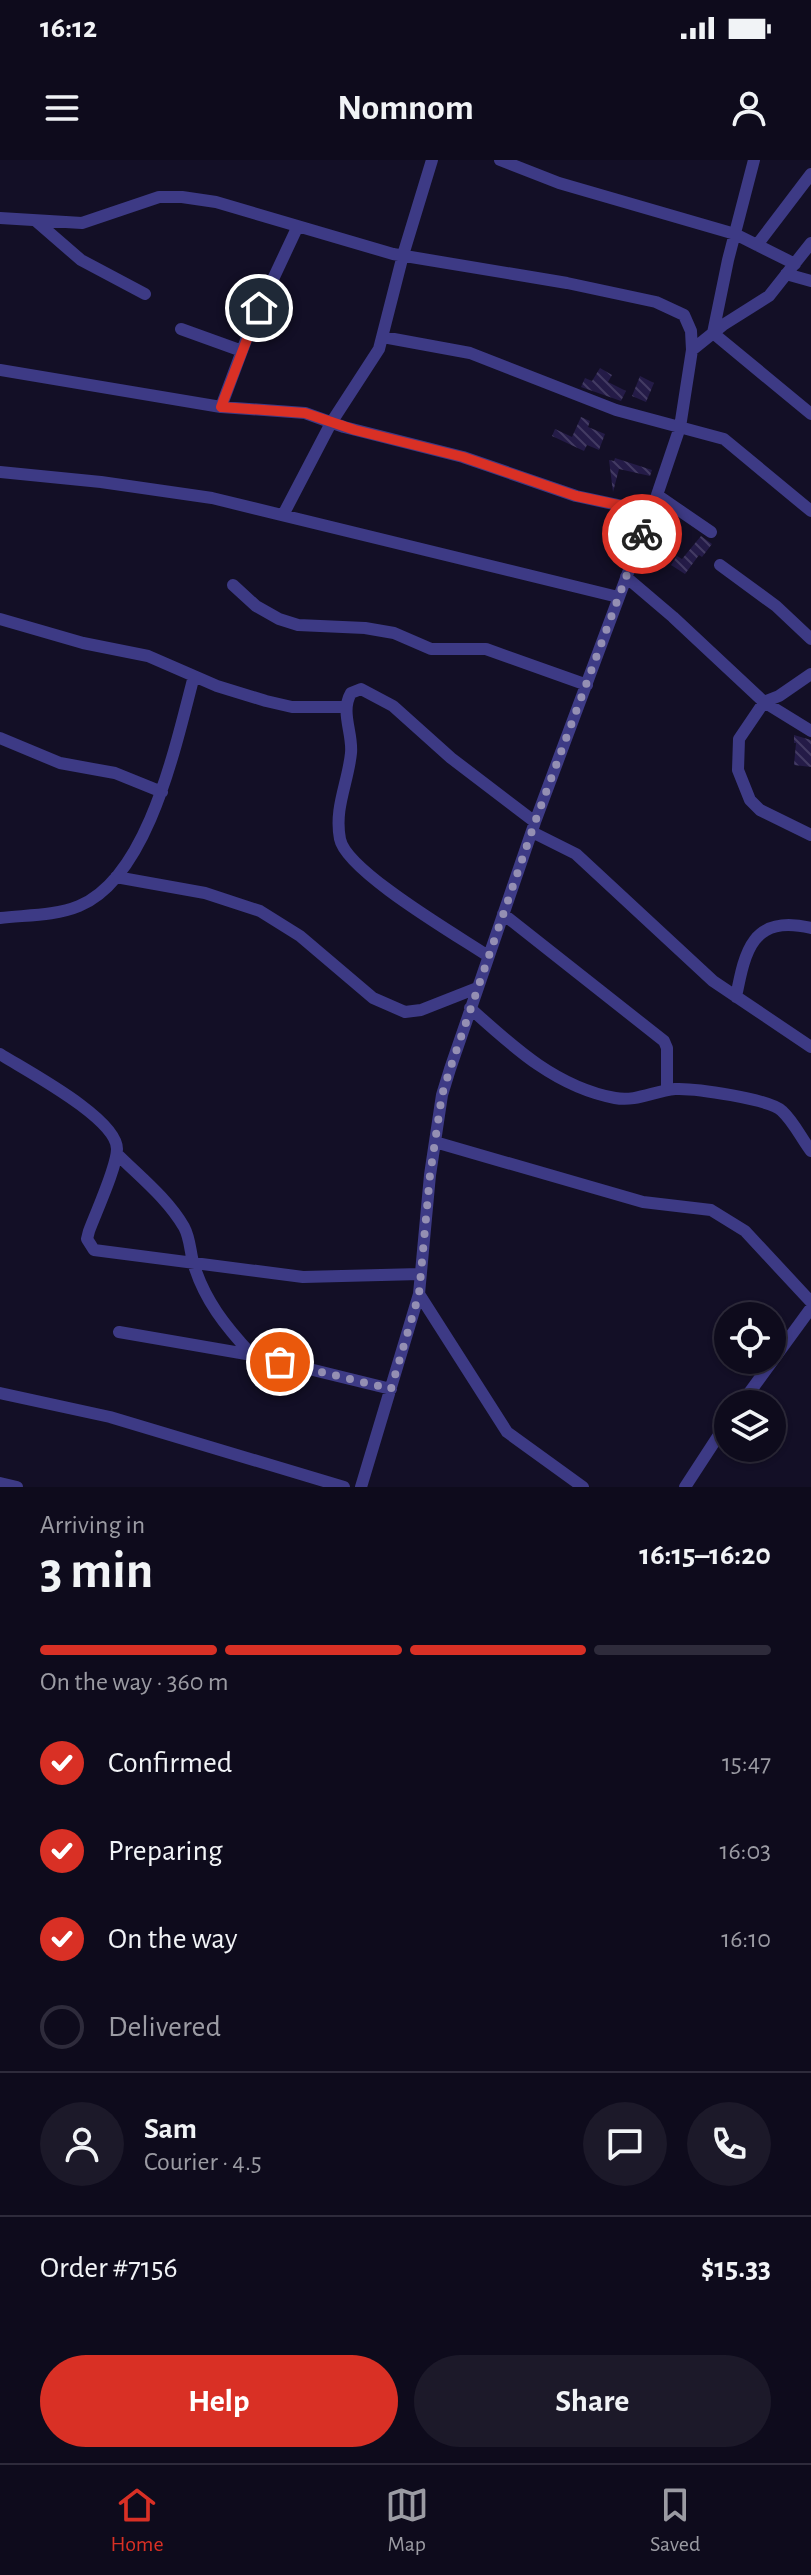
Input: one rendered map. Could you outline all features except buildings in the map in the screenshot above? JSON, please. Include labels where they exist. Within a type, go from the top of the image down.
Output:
[{"type":"street","points":[[283,515],[331,423],[373,359],[383,337],[403,255],[432,160]]},
{"type":"street","points":[[500,160],[559,183],[735,234],[811,281]]},
{"type":"street","points":[[713,333],[754,160]]},
{"type":"street","points":[[757,245],[811,174]]},
{"type":"street","points":[[0,218],[82,223],[145,200],[182,197],[216,202],[297,228],[403,255],[567,283],[656,302],[684,315],[691,331],[692,350],[680,427],[488,956],[442,1095],[424,1222],[419,1294],[361,1487]]},
{"type":"street","points":[[36,221],[81,260],[145,294]]},
{"type":"street","points":[[221,407],[242,351],[297,228]]},
{"type":"street","points":[[692,350],[769,296],[811,243]]},
{"type":"street","points":[[181,329],[242,351]]},
{"type":"street","points":[[713,333],[810,411]]},
{"type":"street","points":[[383,337],[470,353],[616,410],[724,439],[811,511]]},
{"type":"street","points":[[0,370],[221,407],[295,411],[463,457],[576,496],[651,512]]},
{"type":"street","points":[[0,472],[212,498],[618,597]]},
{"type":"street","points":[[657,495],[711,532]]},
{"type":"street","points":[[720,565],[776,606],[811,639]]},
{"type":"street","points":[[626,577],[764,702],[811,731]]},
{"type":"street","points":[[233,585],[256,606],[298,625],[365,628],[394,633],[431,649],[486,649],[587,685]]},
{"type":"street","points":[[0,619],[83,643],[148,656],[194,676],[280,704],[346,707]]},
{"type":"street","points":[[811,674],[779,696],[764,702],[739,739],[738,770],[743,786],[760,810],[811,835]]},
{"type":"street","points":[[0,918],[78,907],[116,877],[134,850],[162,792],[194,676]]},
{"type":"street","points":[[488,956],[374,879],[344,850],[339,835],[339,798],[352,749],[346,707],[355,689],[383,700],[410,720],[534,827],[583,860],[713,981],[811,1047]]},
{"type":"street","points":[[0,738],[71,767],[115,773],[162,792]]},
{"type":"street","points":[[116,877],[205,893],[260,911],[300,936],[373,998],[405,1012],[421,1010],[477,988]]},
{"type":"street","points":[[503,914],[664,1041],[667,1048],[667,1090]]},
{"type":"street","points":[[736,997],[743,959],[754,939],[779,926],[791,924],[811,928]]},
{"type":"street","points":[[470,1008],[532,1062],[586,1089],[615,1098],[635,1099],[667,1090],[694,1090],[772,1103],[782,1111],[811,1151]]},
{"type":"street","points":[[0,1054],[88,1110],[113,1137],[117,1154],[164,1200],[186,1229],[193,1262],[219,1318],[252,1355]]},
{"type":"street","points":[[435,1142],[643,1202],[711,1210],[745,1231],[811,1302]]},
{"type":"street","points":[[117,1154],[89,1231],[89,1246],[100,1252],[303,1277],[420,1274]]},
{"type":"street","points":[[419,1294],[507,1432],[583,1487]]},
{"type":"street","points":[[751,1390],[811,1308]]},
{"type":"street","points":[[119,1332],[252,1355],[391,1389]]},
{"type":"street","points":[[0,1393],[110,1417],[344,1487]]},
{"type":"street","points":[[685,1487],[714,1442]]},
{"type":"street","points":[[0,1483],[17,1487]]},
{"type":"way so far","points":[[280,1362],[391,1389],[419,1294],[424,1222],[442,1095],[535,822],[642,534]]},
{"type":"route","points":[[259,308],[221,407],[305,413],[355,430],[441,450],[576,496],[651,512],[642,534]]}]
